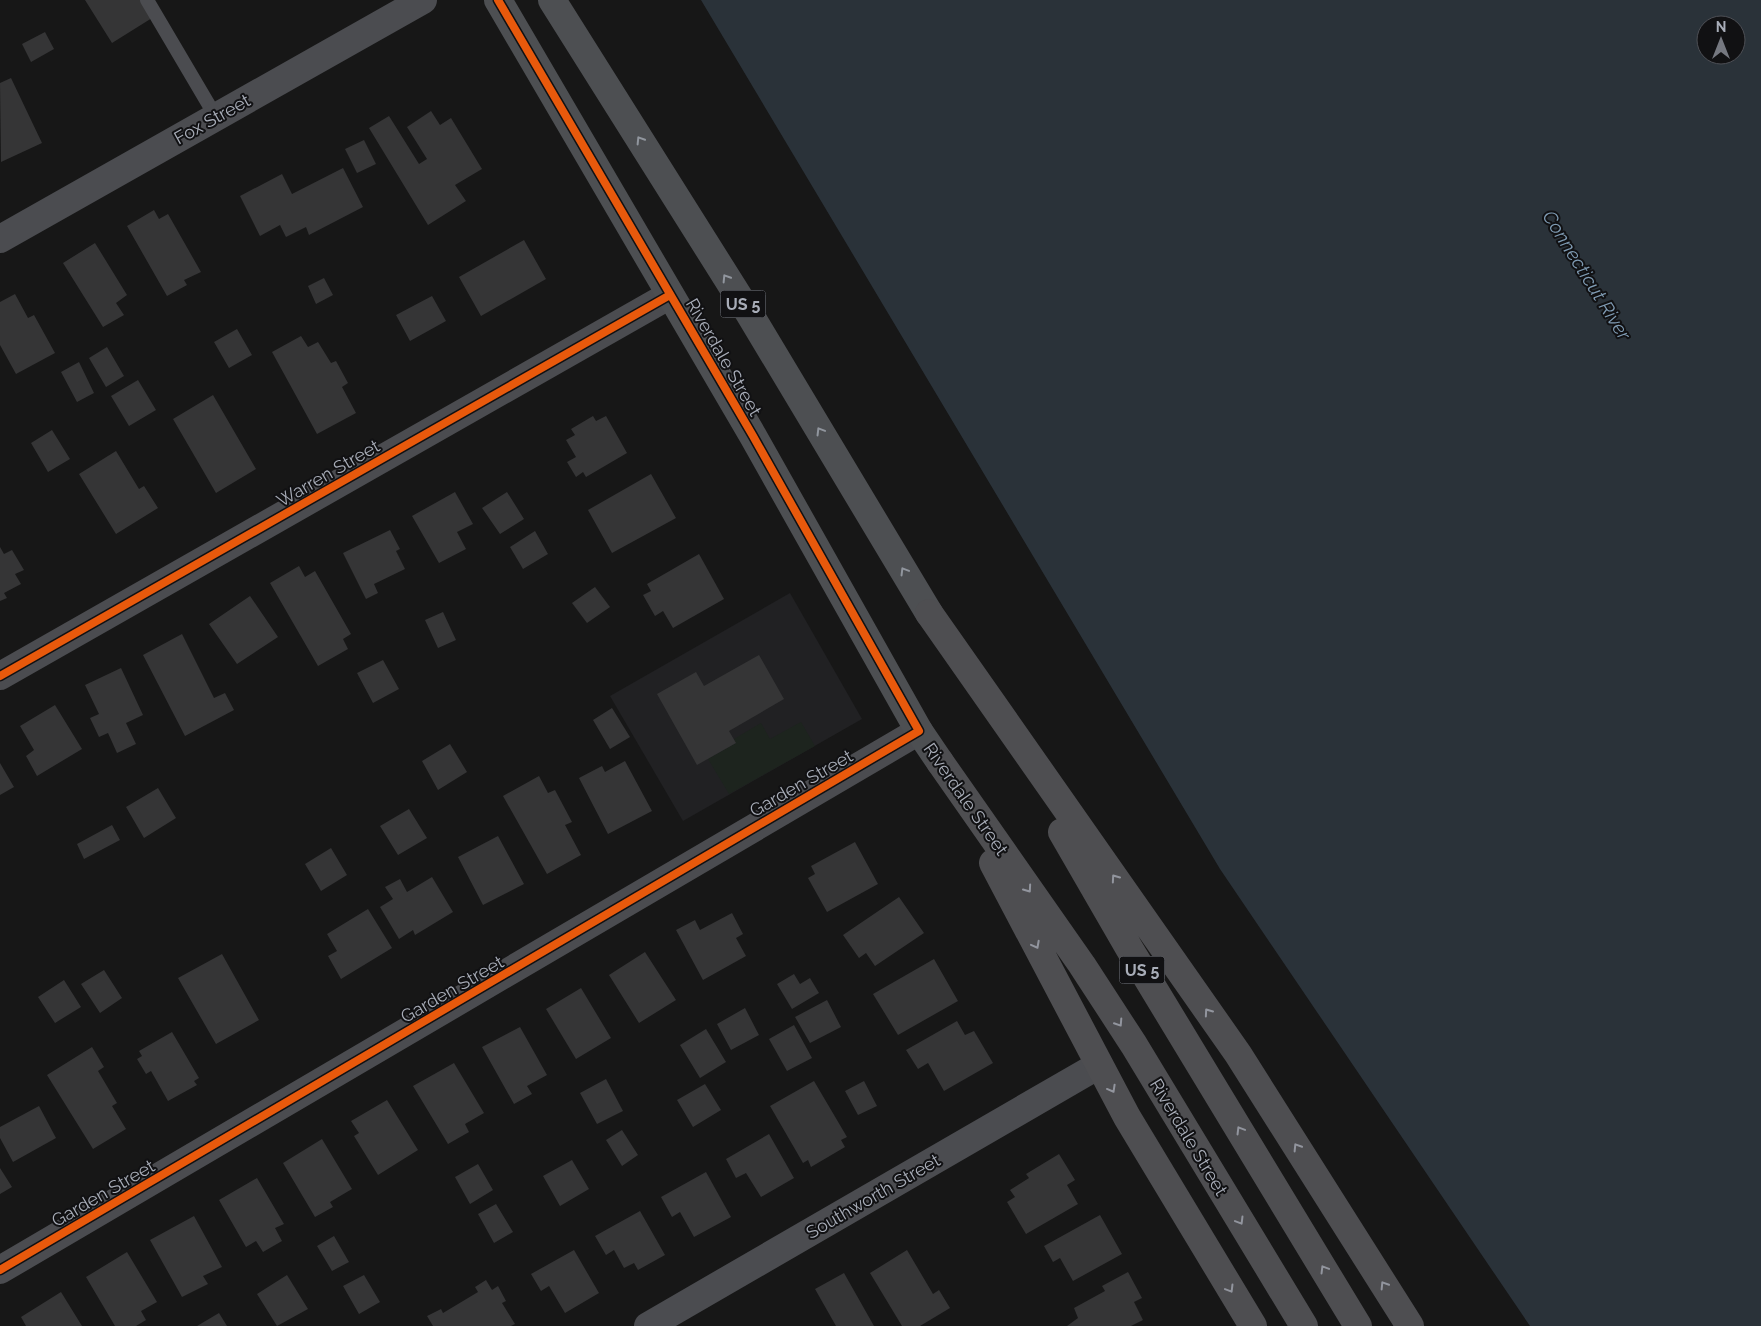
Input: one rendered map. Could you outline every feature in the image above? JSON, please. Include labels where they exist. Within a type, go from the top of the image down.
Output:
[{"type":"highway","name":"US 5","points":[[929,613],[1358,1326]]},
{"type":"highway","points":[[929,613],[1238,1054],[1410,1326]]},
{"type":"highway","points":[[940,762],[1099,1065],[1252,1326]]},
{"type":"highway","name":"Riverdale Street","points":[[940,762],[1082,965],[1134,1045],[1304,1326]]},
{"type":"main road","name":"Riverdale Street","points":[[498,0],[753,436],[919,732],[940,762]]},
{"type":"main road","name":"US 5","points":[[552,0],[749,313],[929,613]]},
{"type":"street","name":"Fox Street","points":[[0,238],[423,0]]},
{"type":"street","name":"Warren Street","points":[[0,676],[670,295]]},
{"type":"street","name":"Garden Street","points":[[0,1270],[919,732]]},
{"type":"street","name":"Southworth Street","points":[[648,1326],[689,1316],[1099,1065]]},
{"type":"lane","points":[[147,0],[216,117]]},
{"type":"shaded area","points":[[790,593],[862,719],[683,821],[610,696]]},
{"type":"shaded area","points":[[801,722],[815,746],[729,794],[708,759],[736,743],[734,739],[761,723],[770,739]]},
{"type":"water","name":"Connecticut River","points":[[701,0],[1761,0],[1761,1326],[1530,1326],[1220,869]]},
{"type":"building","points":[[85,0],[141,0],[152,18],[112,43]]},
{"type":"building","points":[[45,32],[54,49],[31,62],[22,44]]},
{"type":"building","points":[[11,78],[42,143],[1,162],[0,83]]},
{"type":"building","points":[[431,111],[440,125],[451,118],[482,169],[455,185],[466,201],[428,225],[369,128],[389,116],[419,164],[427,159],[407,127]]},
{"type":"building","points":[[364,140],[376,164],[357,173],[345,149]]},
{"type":"building","points":[[343,168],[363,207],[309,235],[306,227],[286,237],[280,225],[260,236],[240,196],[282,174],[292,194]]},
{"type":"building","points":[[154,210],[159,219],[168,214],[201,272],[184,280],[187,285],[167,296],[127,226]]},
{"type":"building","points":[[524,240],[546,279],[481,316],[459,277]]},
{"type":"building","points":[[95,243],[127,295],[116,303],[124,315],[103,327],[63,263]]},
{"type":"building","points":[[324,278],[333,295],[316,304],[308,286]]},
{"type":"building","points":[[15,294],[28,318],[34,315],[55,353],[16,374],[0,345],[0,302]]},
{"type":"building","points":[[432,296],[446,321],[410,341],[396,315]]},
{"type":"building","points":[[237,329],[252,355],[229,368],[214,342]]},
{"type":"building","points":[[301,336],[308,347],[318,342],[331,363],[336,361],[348,383],[342,387],[356,413],[317,434],[272,352]]},
{"type":"building","points":[[107,347],[124,376],[106,387],[89,358]]},
{"type":"building","points":[[79,362],[94,393],[77,402],[61,372]]},
{"type":"building","points":[[138,380],[156,410],[129,426],[111,396]]},
{"type":"building","points":[[213,395],[256,469],[216,493],[173,419]]},
{"type":"building","points":[[593,416],[596,421],[606,416],[627,453],[586,477],[583,472],[576,477],[567,462],[576,457],[566,440],[575,435],[571,429]]},
{"type":"building","points":[[52,430],[70,459],[48,472],[31,443]]},
{"type":"building","points":[[116,451],[139,489],[144,486],[158,508],[116,534],[79,474]]},
{"type":"building","points":[[651,474],[676,518],[612,553],[588,510]]},
{"type":"building","points":[[455,492],[473,524],[457,532],[466,549],[439,563],[412,516]]},
{"type":"building","points":[[507,492],[524,519],[500,534],[482,508]]},
{"type":"building","points":[[390,530],[400,549],[396,551],[405,569],[374,584],[378,593],[366,599],[343,553]]},
{"type":"building","points":[[535,531],[548,554],[523,569],[510,547]]},
{"type":"building","points":[[0,547],[4,554],[12,550],[24,570],[15,574],[21,584],[4,593],[7,598],[0,601]]},
{"type":"building","points":[[699,554],[724,599],[673,628],[663,611],[655,616],[643,595],[651,591],[647,584]]},
{"type":"building","points":[[299,566],[305,577],[315,571],[351,634],[343,639],[348,649],[318,666],[270,583]]},
{"type":"building","points":[[595,587],[610,607],[587,623],[572,603]]},
{"type":"building","points":[[250,596],[278,637],[237,664],[209,624]]},
{"type":"building","points":[[443,612],[456,640],[438,648],[425,620]]},
{"type":"building","points":[[182,634],[214,698],[225,693],[234,710],[185,736],[143,655]]},
{"type":"building","points":[[759,655],[784,699],[729,731],[736,743],[697,765],[657,694],[696,672],[704,686]]},
{"type":"building","points":[[383,660],[399,689],[373,703],[357,673]]},
{"type":"building","points":[[121,668],[143,715],[126,723],[136,744],[117,753],[108,733],[99,737],[90,718],[99,714],[85,685]]},
{"type":"building","points":[[55,705],[82,749],[37,776],[26,756],[34,750],[20,726]]},
{"type":"building","points":[[612,708],[630,737],[610,749],[593,720]]},
{"type":"building","points":[[450,744],[467,772],[438,790],[422,761]]},
{"type":"building","points":[[625,761],[652,811],[608,834],[579,778],[602,766],[605,772]]},
{"type":"building","points":[[0,763],[14,787],[0,795]]},
{"type":"building","points":[[539,776],[548,793],[555,790],[572,822],[565,825],[581,855],[547,874],[503,796]]},
{"type":"building","points":[[158,788],[176,818],[144,838],[126,807]]},
{"type":"building","points":[[409,809],[427,838],[398,855],[380,826]]},
{"type":"building","points":[[112,825],[120,840],[84,859],[77,844]]},
{"type":"building","points":[[498,836],[524,884],[483,905],[458,857]]},
{"type":"building","points":[[855,842],[878,884],[827,912],[808,878],[815,874],[811,866]]},
{"type":"building","points":[[331,848],[347,875],[321,891],[305,864]]},
{"type":"building","points":[[432,877],[453,912],[415,935],[413,930],[399,939],[380,907],[393,899],[385,887],[400,879],[407,892]]},
{"type":"building","points":[[899,897],[924,933],[875,966],[866,953],[859,958],[843,935]]},
{"type":"building","points":[[368,909],[392,948],[341,979],[328,956],[337,951],[327,934]]},
{"type":"building","points":[[732,913],[743,934],[736,938],[746,956],[703,980],[676,930],[695,920],[700,930]]},
{"type":"building","points":[[645,952],[676,1000],[639,1023],[609,975]]},
{"type":"building","points":[[222,954],[259,1020],[216,1044],[178,978]]},
{"type":"building","points":[[934,959],[958,1001],[898,1035],[873,994]]},
{"type":"building","points":[[104,970],[122,998],[100,1013],[81,984]]},
{"type":"building","points":[[794,974],[800,984],[810,978],[819,993],[792,1009],[777,984]]},
{"type":"building","points":[[64,980],[81,1007],[55,1023],[38,997]]},
{"type":"building","points":[[581,988],[611,1038],[576,1059],[546,1009]]},
{"type":"building","points":[[827,1000],[841,1027],[810,1043],[795,1017]]},
{"type":"building","points":[[745,1008],[759,1035],[731,1050],[717,1024]]},
{"type":"building","points":[[957,1021],[965,1035],[974,1031],[993,1063],[944,1091],[928,1063],[918,1069],[906,1050]]},
{"type":"building","points":[[794,1025],[812,1058],[787,1071],[769,1039]]},
{"type":"building","points":[[520,1027],[547,1075],[527,1086],[532,1094],[514,1104],[482,1047]]},
{"type":"building","points":[[706,1029],[726,1062],[700,1078],[680,1045]]},
{"type":"building","points":[[172,1032],[199,1078],[194,1081],[197,1085],[168,1101],[151,1071],[146,1074],[137,1059],[142,1056],[139,1051]]},
{"type":"building","points":[[92,1047],[104,1067],[98,1071],[117,1103],[112,1106],[126,1129],[93,1149],[47,1075]]},
{"type":"building","points":[[454,1063],[484,1113],[465,1124],[469,1132],[448,1144],[413,1086]]},
{"type":"building","points":[[606,1079],[623,1111],[597,1124],[580,1093]]},
{"type":"building","points":[[814,1081],[847,1137],[841,1140],[845,1147],[811,1167],[808,1160],[803,1163],[770,1106]]},
{"type":"building","points":[[864,1081],[877,1106],[858,1115],[845,1091]]},
{"type":"building","points":[[705,1084],[721,1110],[693,1127],[677,1100]]},
{"type":"building","points":[[387,1100],[418,1150],[378,1175],[354,1136],[359,1133],[351,1121]]},
{"type":"building","points":[[39,1106],[56,1138],[13,1162],[0,1138],[0,1127]]},
{"type":"building","points":[[622,1130],[638,1155],[622,1166],[606,1140]]},
{"type":"building","points":[[769,1134],[794,1178],[761,1197],[746,1173],[736,1178],[726,1159]]},
{"type":"building","points":[[322,1139],[352,1189],[330,1202],[333,1207],[315,1217],[283,1163]]},
{"type":"building","points":[[1059,1154],[1075,1180],[1067,1185],[1078,1204],[1026,1234],[1007,1202],[1015,1197],[1010,1190],[1029,1178],[1026,1174]]},
{"type":"building","points":[[572,1160],[589,1189],[560,1206],[543,1176]]},
{"type":"building","points":[[478,1164],[493,1190],[470,1204],[455,1177]]},
{"type":"building","points":[[0,1168],[12,1187],[0,1194]]},
{"type":"building","points":[[706,1172],[731,1217],[694,1237],[680,1212],[672,1217],[661,1197]]},
{"type":"building","points":[[257,1178],[284,1224],[275,1228],[282,1241],[263,1252],[256,1241],[246,1247],[219,1200]]},
{"type":"building","points":[[496,1204],[513,1232],[494,1243],[478,1214]]},
{"type":"building","points":[[640,1211],[665,1255],[638,1270],[634,1263],[624,1268],[614,1250],[606,1255],[595,1236]]},
{"type":"building","points":[[1100,1215],[1122,1254],[1073,1281],[1060,1258],[1053,1262],[1044,1246]]},
{"type":"building","points":[[194,1216],[222,1267],[203,1276],[208,1284],[182,1297],[150,1240]]},
{"type":"building","points":[[334,1236],[349,1262],[332,1271],[317,1246]]},
{"type":"building","points":[[574,1250],[599,1293],[565,1313],[549,1286],[541,1291],[531,1274]]},
{"type":"building","points":[[907,1250],[933,1294],[939,1290],[950,1308],[920,1326],[902,1326],[870,1273]]},
{"type":"building","points":[[127,1252],[157,1302],[141,1311],[146,1320],[136,1326],[115,1326],[86,1277]]},
{"type":"building","points":[[1128,1272],[1142,1298],[1134,1302],[1143,1320],[1131,1326],[1067,1326],[1078,1318],[1074,1308],[1105,1291],[1102,1286]]},
{"type":"building","points":[[844,1273],[874,1326],[836,1326],[815,1289]]},
{"type":"building","points":[[287,1275],[308,1309],[277,1326],[257,1294]]},
{"type":"building","points":[[364,1275],[380,1302],[359,1314],[343,1286]]},
{"type":"building","points":[[486,1280],[492,1290],[498,1286],[506,1301],[502,1303],[515,1324],[511,1326],[433,1326],[427,1316],[441,1309],[443,1313],[478,1292],[475,1287]]},
{"type":"building","points":[[61,1292],[82,1326],[26,1326],[21,1317]]},
{"type":"building","points":[[219,1313],[227,1326],[197,1326]]},
{"type":"cycle path","points":[[0,1270],[919,731],[753,436],[498,0]]},
{"type":"cycle path","points":[[0,676],[670,295]]}]
